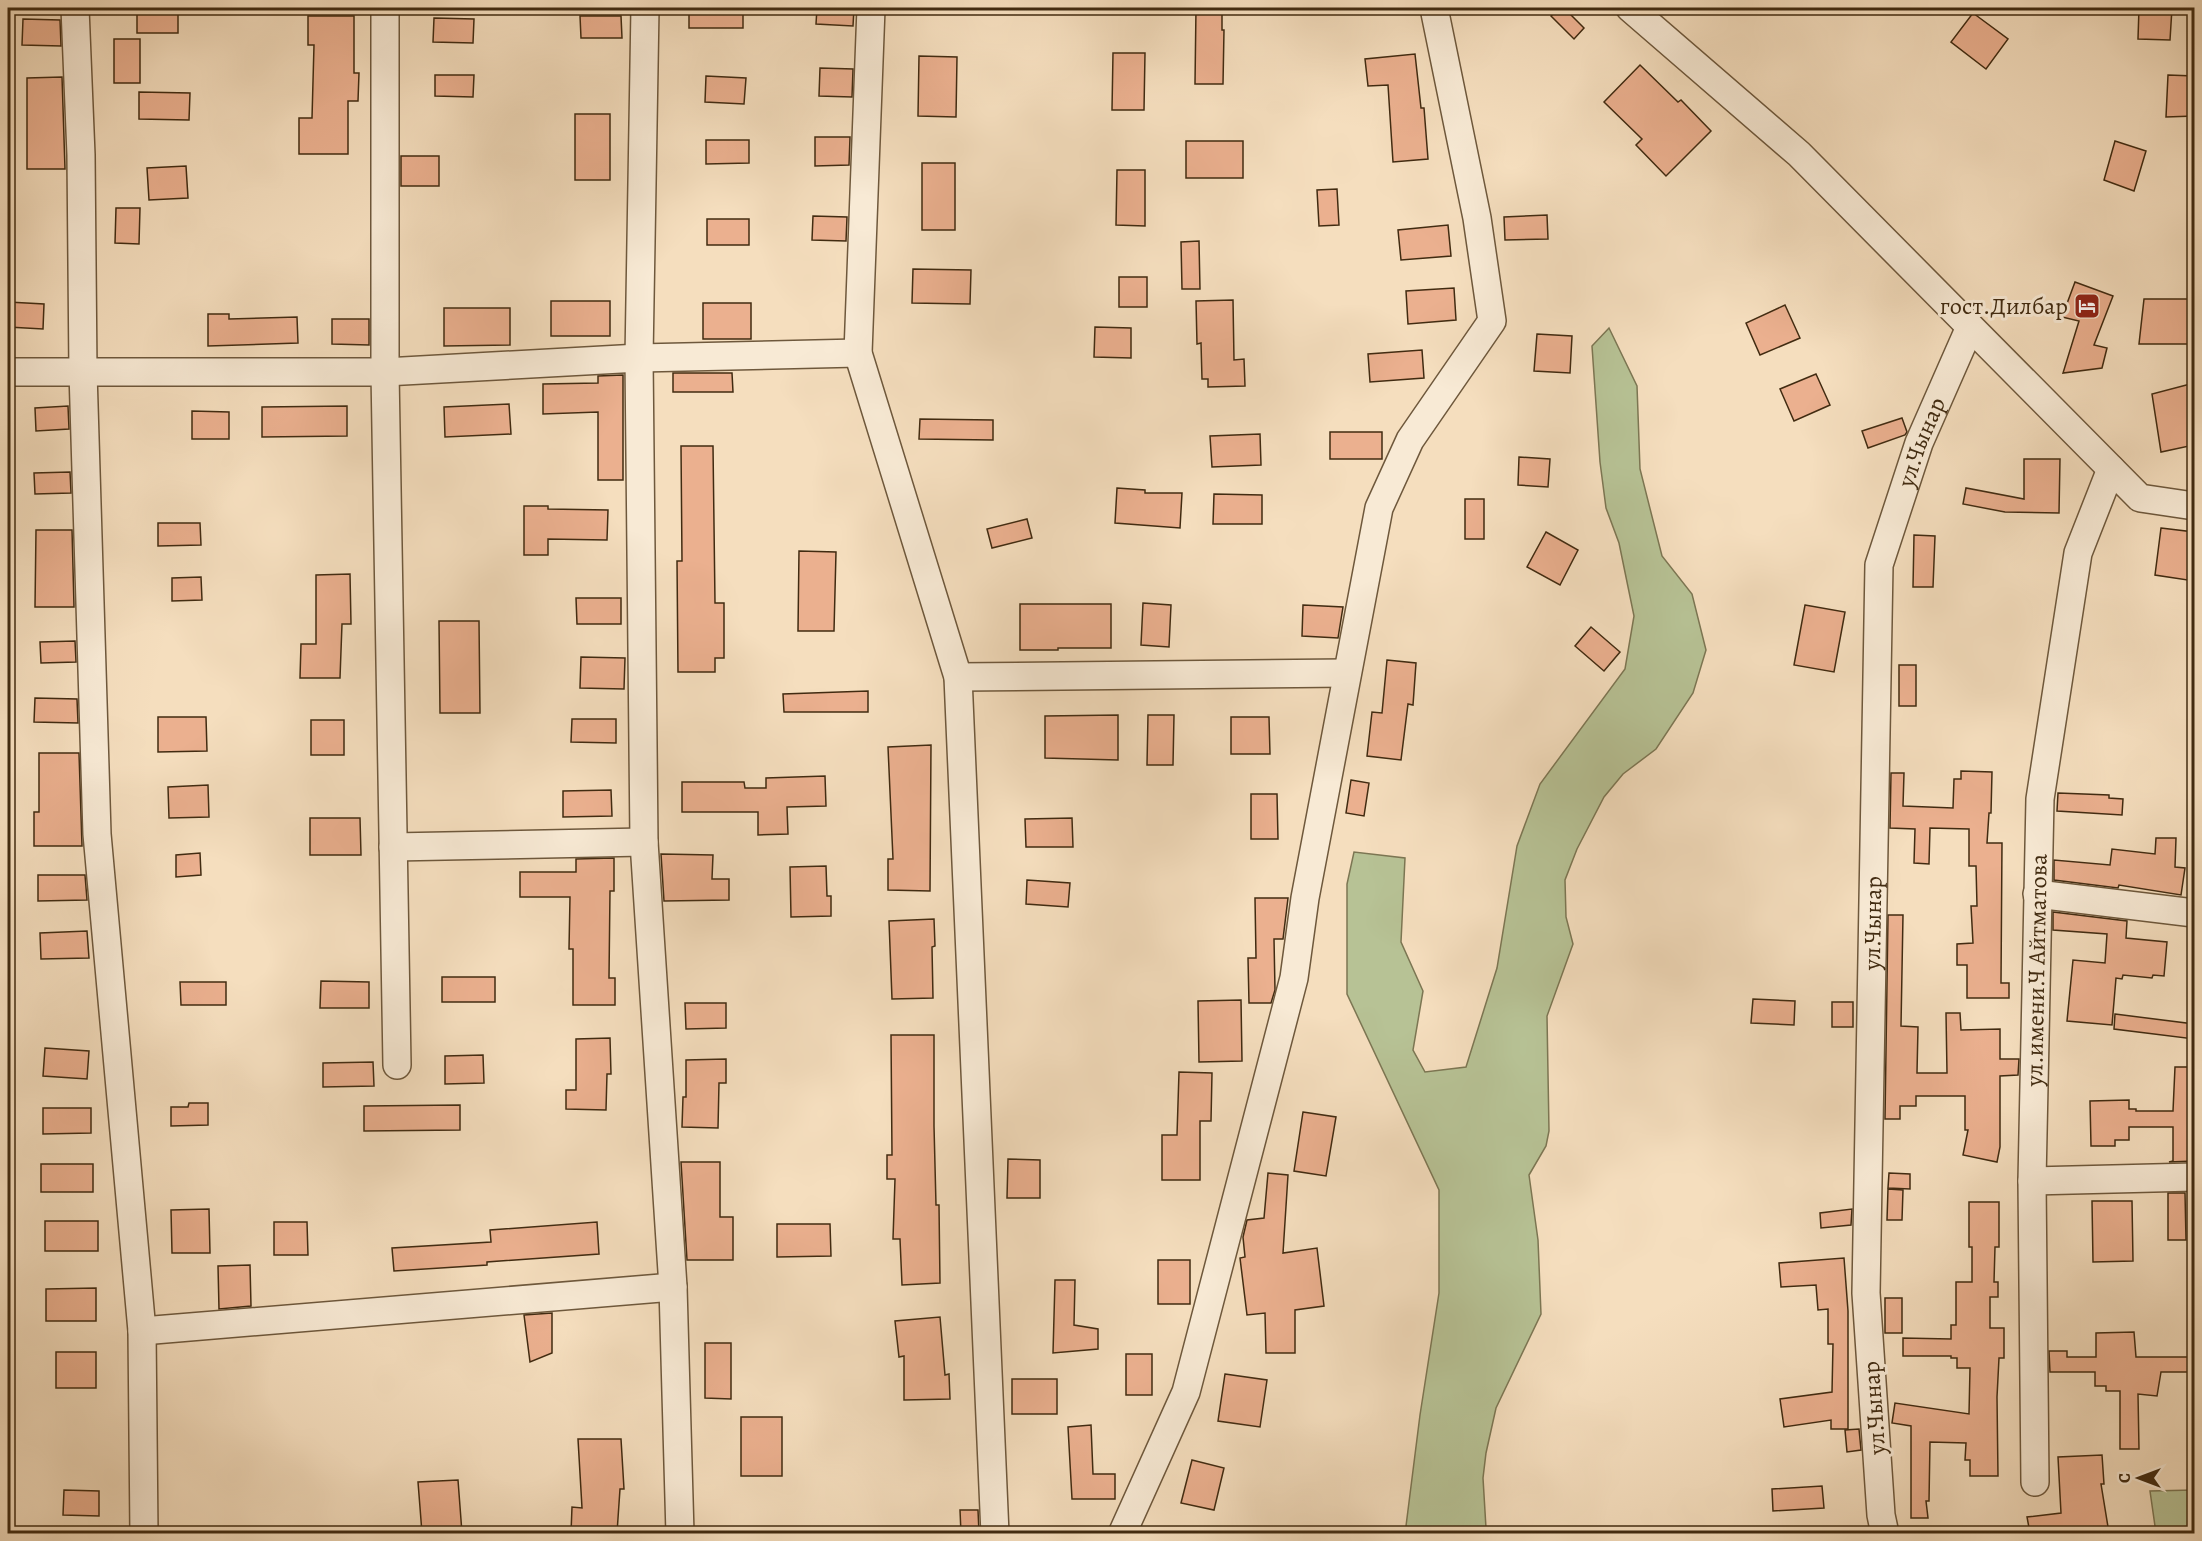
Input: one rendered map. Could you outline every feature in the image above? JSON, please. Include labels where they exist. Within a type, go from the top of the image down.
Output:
[{"type":"street","points":[[75,8],[81,155],[83,372],[97,834],[142,1330],[144,1533]]},
{"type":"street","points":[[385,8],[385,372],[397,1065]]},
{"type":"street","points":[[645,8],[639,358],[644,842],[673,1287],[680,1533]]},
{"type":"street","points":[[871,8],[858,353],[958,677],[995,1533]]},
{"type":"street","points":[[1122,1533],[1186,1392],[1294,978],[1305,898],[1379,508],[1410,440],[1492,321],[1477,218],[1434,8]]},
{"type":"street","points":[[1630,8],[1799,154],[2139,498],[2194,506]]},
{"type":"street","name":"ул.Чынар","points":[[1885,1533],[1881,1515],[1866,1293],[1879,565],[1919,443],[1970,327]]},
{"type":"street","points":[[8,372],[385,372],[639,358],[858,353]]},
{"type":"street","name":"ул.имени.Ч Айтматова","points":[[2035,1482],[2032,1181],[2040,799],[2078,553],[2111,469]]},
{"type":"street","points":[[958,677],[1347,672]]},
{"type":"street","points":[[393,847],[644,842]]},
{"type":"street","points":[[2037,894],[2194,913]]},
{"type":"street","points":[[2032,1181],[2194,1178]]},
{"type":"street","points":[[142,1330],[673,1287]]},
{"type":"green space","points":[[1609,328],[1637,386],[1640,469],[1662,556],[1692,594],[1706,650],[1693,693],[1656,749],[1623,774],[1604,797],[1577,849],[1565,880],[1566,917],[1573,944],[1547,1016],[1549,1131],[1546,1146],[1529,1175],[1538,1240],[1541,1314],[1496,1408],[1483,1478],[1486,1528],[1489,1533],[1413,1533],[1406,1526],[1439,1293],[1439,1190],[1347,994],[1347,884],[1354,852],[1405,858],[1401,942],[1423,991],[1413,1050],[1425,1072],[1466,1067],[1497,968],[1517,846],[1540,784],[1625,669],[1634,616],[1619,543],[1606,508],[1600,462],[1592,346]]},
{"type":"green space","points":[[2194,1490],[2194,1533],[2156,1533],[2150,1491]]},
{"type":"building","points":[[137,8],[178,8],[178,33],[137,33]]},
{"type":"building","points":[[689,8],[743,8],[743,28],[689,28]]},
{"type":"building","points":[[817,8],[854,8],[853,26],[816,24]]},
{"type":"building","points":[[1196,8],[1222,8],[1223,84],[1195,84]]},
{"type":"building","points":[[1559,8],[1564,8],[1584,28],[1574,39],[1551,16]]},
{"type":"building","points":[[2139,8],[2172,8],[2170,40],[2138,39]]},
{"type":"building","points":[[1973,13],[2008,39],[1986,69],[1951,42]]},
{"type":"building","points":[[308,16],[354,16],[354,73],[359,73],[358,101],[348,101],[348,154],[299,154],[299,118],[312,118],[314,45],[308,45]]},
{"type":"building","points":[[580,16],[621,16],[622,38],[581,38]]},
{"type":"building","points":[[434,18],[474,19],[473,43],[433,42]]},
{"type":"building","points":[[23,19],[60,20],[61,46],[22,45]]},
{"type":"building","points":[[114,39],[140,39],[140,83],[114,83]]},
{"type":"building","points":[[1113,53],[1145,53],[1144,110],[1112,110]]},
{"type":"building","points":[[1415,54],[1421,108],[1424,108],[1428,159],[1393,162],[1388,85],[1368,86],[1365,59]]},
{"type":"building","points":[[919,56],[957,57],[956,117],[918,116]]},
{"type":"building","points":[[1640,65],[1678,102],[1681,100],[1711,131],[1666,176],[1636,145],[1642,139],[1604,102]]},
{"type":"building","points":[[820,68],[853,69],[852,97],[819,96]]},
{"type":"building","points":[[435,75],[474,75],[473,97],[435,96]]},
{"type":"building","points":[[2168,75],[2194,76],[2194,116],[2166,117]]},
{"type":"building","points":[[706,76],[746,78],[744,104],[705,102]]},
{"type":"building","points":[[62,77],[65,169],[27,169],[27,78]]},
{"type":"building","points":[[139,92],[190,93],[189,120],[139,119]]},
{"type":"building","points":[[575,114],[610,114],[610,180],[575,180]]},
{"type":"building","points":[[815,137],[850,137],[849,165],[815,166]]},
{"type":"building","points":[[706,140],[749,140],[749,163],[706,164]]},
{"type":"building","points":[[1186,141],[1243,141],[1243,178],[1186,178]]},
{"type":"building","points":[[2115,141],[2146,151],[2134,191],[2104,180]]},
{"type":"building","points":[[401,156],[439,156],[439,186],[401,186]]},
{"type":"building","points":[[922,163],[955,163],[955,230],[922,230]]},
{"type":"building","points":[[186,166],[188,198],[149,200],[147,168]]},
{"type":"building","points":[[1117,170],[1145,170],[1145,226],[1116,225]]},
{"type":"building","points":[[1337,189],[1339,225],[1319,226],[1317,190]]},
{"type":"building","points":[[116,208],[140,208],[139,244],[115,243]]},
{"type":"building","points":[[1547,215],[1548,239],[1505,240],[1504,217]]},
{"type":"building","points":[[813,216],[847,217],[846,241],[812,240]]},
{"type":"building","points":[[707,219],[749,219],[749,245],[707,245]]},
{"type":"building","points":[[1448,225],[1451,256],[1401,260],[1398,230]]},
{"type":"building","points":[[1199,241],[1200,289],[1182,289],[1181,242]]},
{"type":"building","points":[[913,269],[971,270],[970,304],[912,303]]},
{"type":"building","points":[[1119,277],[1147,277],[1147,307],[1119,307]]},
{"type":"building","points":[[2075,282],[2113,296],[2094,345],[2107,348],[2102,368],[2063,373],[2079,321],[2062,317]]},
{"type":"building","points":[[1454,288],[1456,320],[1408,324],[1406,291]]},
{"type":"building","points":[[2144,299],[2194,299],[2194,344],[2139,344]]},
{"type":"building","points":[[1233,300],[1234,360],[1244,359],[1245,386],[1208,387],[1208,379],[1202,379],[1201,343],[1197,344],[1196,301]]},
{"type":"building","points":[[551,301],[610,301],[610,336],[551,336]]},
{"type":"building","points":[[8,302],[44,304],[43,329],[8,327]]},
{"type":"building","points":[[703,303],[751,303],[751,339],[703,339]]},
{"type":"building","points":[[1785,305],[1800,338],[1760,355],[1746,323]]},
{"type":"building","points":[[444,308],[510,308],[510,345],[444,346]]},
{"type":"building","points":[[208,314],[229,314],[229,319],[297,317],[298,343],[208,346]]},
{"type":"building","points":[[332,319],[369,319],[369,345],[332,344]]},
{"type":"building","points":[[1095,327],[1131,328],[1131,358],[1094,357]]},
{"type":"building","points":[[1537,334],[1572,336],[1570,373],[1534,371]]},
{"type":"building","points":[[1422,350],[1424,378],[1370,382],[1368,354]]},
{"type":"building","points":[[673,373],[732,373],[733,392],[673,392]]},
{"type":"building","points":[[1816,374],[1830,405],[1794,421],[1780,389]]},
{"type":"building","points":[[623,375],[623,480],[598,480],[598,412],[543,414],[543,384],[598,383],[598,376]]},
{"type":"building","points":[[2194,383],[2194,445],[2161,452],[2152,394]]},
{"type":"building","points":[[509,404],[511,434],[445,437],[444,407]]},
{"type":"building","points":[[68,406],[69,429],[36,431],[35,408]]},
{"type":"building","points":[[347,406],[347,436],[262,437],[262,407]]},
{"type":"building","points":[[192,411],[229,412],[229,439],[192,439]]},
{"type":"building","points":[[1902,418],[1907,432],[1905,435],[1868,448],[1862,431]]},
{"type":"building","points":[[920,419],[993,420],[993,440],[919,439]]},
{"type":"building","points":[[1330,432],[1382,432],[1382,459],[1330,459]]},
{"type":"building","points":[[1260,434],[1261,465],[1212,467],[1210,436]]},
{"type":"building","points":[[681,446],[713,446],[715,603],[724,603],[724,658],[715,658],[715,672],[678,672],[677,561],[682,561]]},
{"type":"building","points":[[1519,457],[1550,459],[1548,487],[1518,485]]},
{"type":"building","points":[[2024,459],[2060,459],[2059,513],[2005,512],[1963,504],[1966,488],[2024,499]]},
{"type":"building","points":[[70,472],[71,493],[35,494],[34,473]]},
{"type":"building","points":[[1117,488],[1145,490],[1145,493],[1182,493],[1180,528],[1115,523]]},
{"type":"building","points":[[1214,494],[1262,495],[1262,524],[1213,524]]},
{"type":"building","points":[[1465,499],[1484,499],[1484,539],[1465,539]]},
{"type":"building","points":[[524,506],[548,506],[548,509],[608,510],[607,540],[548,539],[548,555],[524,555]]},
{"type":"building","points":[[1027,519],[1032,538],[992,548],[987,529]]},
{"type":"building","points":[[158,523],[200,523],[201,545],[158,546]]},
{"type":"building","points":[[2161,528],[2194,532],[2194,581],[2155,575]]},
{"type":"building","points":[[36,530],[72,530],[74,607],[35,607]]},
{"type":"building","points":[[1546,532],[1578,550],[1560,585],[1527,567]]},
{"type":"building","points":[[1914,535],[1935,536],[1933,587],[1913,587]]},
{"type":"building","points":[[799,551],[836,552],[834,631],[798,631]]},
{"type":"building","points":[[350,574],[351,624],[342,624],[340,678],[300,678],[301,644],[316,644],[316,575]]},
{"type":"building","points":[[201,577],[202,600],[172,601],[172,578]]},
{"type":"building","points":[[576,598],[621,598],[621,624],[577,624]]},
{"type":"building","points":[[1143,603],[1171,605],[1169,647],[1141,645]]},
{"type":"building","points":[[1020,604],[1111,604],[1111,648],[1020,650]]},
{"type":"building","points":[[1303,605],[1343,607],[1338,638],[1302,636]]},
{"type":"building","points":[[1805,605],[1845,612],[1834,672],[1794,665]]},
{"type":"building","points":[[439,621],[479,621],[480,713],[440,713]]},
{"type":"building","points":[[1591,627],[1620,652],[1604,671],[1575,646]]},
{"type":"building","points":[[75,641],[76,662],[41,663],[40,642]]},
{"type":"building","points":[[581,657],[625,658],[624,689],[580,688]]},
{"type":"building","points":[[1387,660],[1416,663],[1413,705],[1408,704],[1401,760],[1367,756],[1372,712],[1382,713]]},
{"type":"building","points":[[1899,665],[1916,665],[1916,706],[1899,706]]},
{"type":"building","points":[[868,691],[868,712],[784,712],[783,694]]},
{"type":"building","points":[[35,698],[77,699],[78,723],[34,722]]},
{"type":"building","points":[[1118,715],[1118,760],[1045,758],[1045,716]]},
{"type":"building","points":[[1148,715],[1174,715],[1173,765],[1147,765]]},
{"type":"building","points":[[158,717],[206,717],[207,751],[158,752]]},
{"type":"building","points":[[1231,717],[1269,717],[1270,754],[1231,754]]},
{"type":"building","points":[[572,719],[616,719],[616,743],[571,742]]},
{"type":"building","points":[[311,720],[344,720],[344,755],[311,755]]},
{"type":"building","points":[[931,745],[930,891],[888,890],[888,859],[893,859],[888,747]]},
{"type":"building","points":[[39,753],[79,753],[82,846],[34,846],[34,812],[39,812]]},
{"type":"building","points":[[1961,771],[1992,772],[1991,813],[1989,813],[1987,843],[2002,843],[2001,983],[2009,983],[2009,998],[1967,998],[1967,965],[1957,965],[1957,944],[1973,943],[1971,906],[1977,906],[1976,866],[1969,866],[1969,829],[1930,828],[1929,864],[1914,863],[1915,829],[1890,828],[1891,773],[1904,773],[1903,806],[1953,808],[1954,779],[1961,779]]},
{"type":"building","points":[[825,776],[826,806],[787,807],[788,834],[758,835],[758,812],[682,812],[682,782],[744,782],[745,788],[766,788],[766,778]]},
{"type":"building","points":[[1351,780],[1369,783],[1364,816],[1346,813]]},
{"type":"building","points":[[208,785],[209,817],[169,818],[168,787]]},
{"type":"building","points":[[611,790],[612,816],[563,817],[563,791]]},
{"type":"building","points":[[2058,793],[2109,795],[2109,798],[2123,799],[2122,815],[2057,811]]},
{"type":"building","points":[[1251,794],[1277,794],[1278,839],[1251,839]]},
{"type":"building","points":[[310,818],[360,818],[361,855],[310,855]]},
{"type":"building","points":[[1072,818],[1073,847],[1026,847],[1025,819]]},
{"type":"building","points":[[2156,838],[2176,838],[2175,867],[2185,868],[2181,895],[2119,885],[2118,888],[2054,880],[2054,860],[2110,865],[2112,849],[2155,854]]},
{"type":"building","points":[[200,853],[201,875],[176,877],[176,855]]},
{"type":"building","points":[[661,854],[713,855],[712,879],[729,879],[729,900],[664,901]]},
{"type":"building","points":[[614,858],[614,891],[610,891],[609,978],[615,978],[615,1005],[573,1005],[573,949],[569,949],[570,897],[520,897],[520,872],[576,872],[576,859]]},
{"type":"building","points":[[826,866],[827,896],[831,896],[831,916],[791,917],[790,867]]},
{"type":"building","points":[[38,875],[85,875],[87,900],[38,901]]},
{"type":"building","points":[[1027,880],[1070,883],[1068,907],[1026,904]]},
{"type":"building","points":[[1255,898],[1288,898],[1283,939],[1274,939],[1275,990],[1271,1003],[1249,1003],[1248,958],[1256,958]]},
{"type":"building","points":[[2053,912],[2127,921],[2126,938],[2167,942],[2164,976],[2153,975],[2152,978],[2123,975],[2122,979],[2116,978],[2112,1025],[2067,1021],[2073,960],[2105,963],[2107,934],[2053,930]]},
{"type":"building","points":[[1888,915],[1903,915],[1901,1026],[1918,1027],[1917,1073],[1947,1073],[1946,1013],[1960,1013],[1961,1030],[2000,1029],[2000,1059],[2019,1059],[2018,1075],[2000,1076],[2000,1147],[1997,1162],[1963,1155],[1968,1130],[1965,1130],[1965,1096],[1916,1096],[1916,1106],[1900,1106],[1900,1119],[1885,1119]]},
{"type":"building","points":[[934,919],[933,998],[892,999],[889,921]]},
{"type":"building","points":[[87,931],[89,958],[41,959],[40,933]]},
{"type":"building","points":[[442,977],[495,977],[495,1002],[442,1002]]},
{"type":"building","points":[[321,981],[369,982],[369,1008],[320,1008]]},
{"type":"building","points":[[180,982],[226,982],[226,1005],[181,1005]]},
{"type":"building","points":[[1753,999],[1795,1001],[1794,1025],[1751,1023]]},
{"type":"building","points":[[1241,1000],[1242,1061],[1199,1062],[1198,1001]]},
{"type":"building","points":[[1832,1002],[1853,1002],[1853,1027],[1832,1027]]},
{"type":"building","points":[[685,1003],[726,1003],[726,1028],[686,1029]]},
{"type":"building","points":[[2115,1014],[2194,1024],[2194,1039],[2114,1029]]},
{"type":"building","points":[[891,1035],[934,1035],[934,1126],[936,1205],[939,1205],[940,1283],[902,1285],[900,1239],[893,1239],[895,1179],[887,1179],[887,1155],[892,1155]]},
{"type":"building","points":[[610,1038],[611,1074],[607,1074],[606,1110],[566,1109],[566,1090],[576,1090],[576,1039]]},
{"type":"building","points":[[45,1048],[89,1051],[87,1079],[43,1076]]},
{"type":"building","points":[[483,1055],[484,1083],[445,1084],[445,1056]]},
{"type":"building","points":[[726,1059],[726,1083],[719,1083],[718,1128],[682,1127],[683,1097],[686,1097],[686,1060]]},
{"type":"building","points":[[373,1062],[374,1086],[323,1087],[323,1063]]},
{"type":"building","points":[[2175,1067],[2194,1067],[2194,1161],[2169,1162],[2173,1161],[2173,1127],[2129,1127],[2129,1140],[2115,1140],[2115,1146],[2091,1146],[2090,1101],[2129,1100],[2129,1109],[2136,1109],[2136,1111],[2173,1111]]},
{"type":"building","points":[[1179,1072],[1212,1073],[1211,1121],[1200,1121],[1200,1180],[1162,1180],[1162,1135],[1177,1135]]},
{"type":"building","points":[[189,1103],[208,1103],[208,1125],[171,1126],[171,1107],[188,1107]]},
{"type":"building","points":[[460,1105],[460,1130],[364,1131],[364,1106]]},
{"type":"building","points":[[43,1108],[91,1108],[91,1133],[43,1134]]},
{"type":"building","points":[[1303,1112],[1336,1117],[1326,1176],[1294,1171]]},
{"type":"building","points":[[1008,1159],[1040,1160],[1040,1198],[1007,1198]]},
{"type":"building","points":[[681,1162],[720,1162],[720,1217],[733,1217],[733,1260],[687,1260]]},
{"type":"building","points":[[41,1164],[93,1164],[93,1192],[41,1192]]},
{"type":"building","points":[[1268,1173],[1288,1175],[1283,1253],[1317,1248],[1324,1306],[1295,1310],[1295,1353],[1266,1353],[1265,1313],[1247,1315],[1240,1258],[1245,1257],[1243,1237],[1247,1220],[1264,1218]]},
{"type":"building","points":[[1889,1173],[1910,1174],[1910,1189],[1888,1188]]},
{"type":"building","points":[[1888,1189],[1903,1190],[1902,1220],[1887,1220]]},
{"type":"building","points":[[2168,1193],[2185,1193],[2186,1240],[2168,1240]]},
{"type":"building","points":[[2092,1201],[2132,1201],[2133,1261],[2093,1262]]},
{"type":"building","points":[[1969,1202],[1999,1202],[1999,1247],[1995,1247],[1994,1282],[1998,1282],[1998,1297],[1990,1297],[1990,1328],[2004,1328],[2004,1358],[1999,1358],[1997,1397],[1998,1476],[1970,1476],[1970,1460],[1965,1460],[1966,1443],[1930,1442],[1929,1501],[1926,1501],[1928,1518],[1911,1518],[1911,1426],[1892,1423],[1895,1403],[1969,1414],[1970,1368],[1957,1368],[1957,1358],[1951,1358],[1951,1356],[1903,1356],[1903,1338],[1951,1339],[1951,1325],[1956,1325],[1956,1282],[1972,1282]]},
{"type":"building","points":[[209,1209],[210,1253],[172,1253],[171,1210]]},
{"type":"building","points":[[1852,1209],[1851,1225],[1821,1228],[1820,1213]]},
{"type":"building","points":[[45,1221],[98,1221],[98,1251],[45,1251]]},
{"type":"building","points":[[274,1222],[307,1222],[308,1255],[274,1255]]},
{"type":"building","points":[[597,1222],[599,1254],[394,1271],[392,1248],[491,1242],[490,1230]]},
{"type":"building","points":[[777,1224],[830,1224],[831,1256],[777,1257]]},
{"type":"building","points":[[1844,1258],[1848,1311],[1848,1429],[1831,1429],[1831,1420],[1784,1427],[1780,1399],[1832,1392],[1833,1344],[1828,1344],[1828,1309],[1818,1310],[1816,1285],[1781,1287],[1779,1263]]},
{"type":"building","points":[[1158,1260],[1190,1260],[1190,1304],[1158,1304]]},
{"type":"building","points":[[250,1265],[251,1306],[219,1309],[218,1266]]},
{"type":"building","points":[[1055,1280],[1075,1280],[1074,1325],[1098,1329],[1098,1349],[1053,1353]]},
{"type":"building","points":[[96,1288],[96,1321],[46,1321],[46,1289]]},
{"type":"building","points":[[1885,1298],[1902,1298],[1902,1333],[1885,1333]]},
{"type":"building","points":[[552,1313],[552,1353],[530,1362],[524,1315]]},
{"type":"building","points":[[940,1317],[945,1375],[949,1374],[950,1399],[904,1400],[904,1356],[899,1357],[895,1321]]},
{"type":"building","points":[[2134,1332],[2136,1357],[2194,1357],[2194,1372],[2161,1372],[2157,1396],[2138,1394],[2139,1449],[2120,1449],[2120,1391],[2106,1391],[2106,1386],[2095,1386],[2095,1372],[2050,1372],[2049,1351],[2067,1351],[2067,1357],[2096,1357],[2096,1333]]},
{"type":"building","points":[[705,1343],[731,1343],[731,1399],[705,1398]]},
{"type":"building","points":[[56,1352],[96,1352],[96,1388],[56,1388]]},
{"type":"building","points":[[1126,1354],[1152,1354],[1152,1395],[1126,1395]]},
{"type":"building","points":[[1225,1374],[1267,1380],[1260,1427],[1218,1421]]},
{"type":"building","points":[[1012,1379],[1057,1379],[1057,1414],[1012,1414]]},
{"type":"building","points":[[741,1417],[782,1417],[782,1476],[741,1476]]},
{"type":"building","points":[[1091,1425],[1093,1474],[1115,1474],[1115,1499],[1072,1499],[1068,1427]]},
{"type":"building","points":[[1859,1429],[1861,1450],[1847,1452],[1845,1430]]},
{"type":"building","points":[[578,1439],[621,1439],[624,1489],[620,1489],[617,1533],[571,1533],[572,1507],[582,1508]]},
{"type":"building","points":[[2102,1455],[2104,1484],[2101,1484],[2109,1533],[2030,1533],[2027,1517],[2061,1513],[2058,1457]]},
{"type":"building","points":[[1192,1460],[1224,1468],[1214,1510],[1181,1503]]},
{"type":"building","points":[[458,1480],[462,1533],[422,1533],[418,1482]]},
{"type":"building","points":[[1822,1486],[1824,1508],[1773,1511],[1772,1489]]},
{"type":"building","points":[[64,1490],[99,1491],[99,1516],[63,1515]]},
{"type":"building","points":[[960,1510],[978,1510],[979,1533],[961,1533]]},
{"type":"place","name":"гост.Дилбар","points":[[2087,306]]}]
